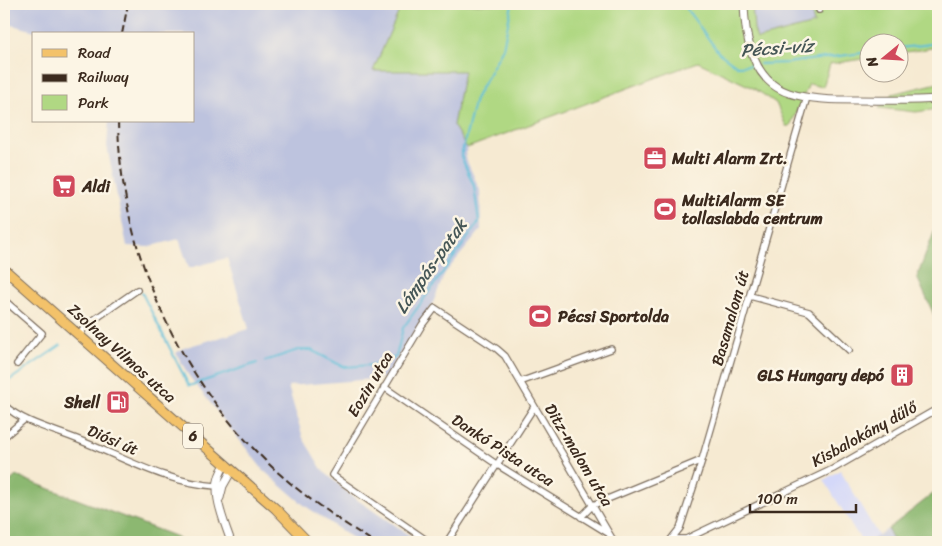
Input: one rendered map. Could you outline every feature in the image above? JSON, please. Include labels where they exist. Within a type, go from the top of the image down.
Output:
[{"type":"main road","name":"Zsolnay Vilmos utca","points":[[4,269],[276,509],[308,542]]},
{"type":"street","points":[[744,4],[748,42],[753,57],[760,70],[783,91],[807,97],[844,100],[938,99]]},
{"type":"street","name":"Basamalom út","points":[[670,541],[680,528],[702,460],[807,97]]},
{"type":"street","points":[[80,335],[85,326],[137,290]]},
{"type":"street","points":[[750,296],[809,312],[849,350]]},
{"type":"street","points":[[4,300],[42,333],[17,364]]},
{"type":"street","name":"Ditz-malom utca","points":[[435,308],[505,356],[614,542]]},
{"type":"street","name":"Eozin utca","points":[[429,542],[332,475],[422,325],[435,308]]},
{"type":"street","points":[[520,382],[611,349]]},
{"type":"street","name":"Dankó Pista utca","points":[[384,387],[496,464],[609,534]]},
{"type":"street","name":"Diósi út","points":[[4,405],[25,419],[109,452],[150,472],[184,481],[216,486]]},
{"type":"street","points":[[447,542],[534,406]]},
{"type":"street","name":"Kisbalokány dűlő","points":[[670,541],[686,539],[824,473],[932,412]]},
{"type":"street","points":[[4,437],[25,419]]},
{"type":"street","points":[[581,517],[593,505],[702,460]]},
{"type":"street","points":[[229,467],[221,470],[216,486],[219,503],[231,542]]},
{"type":"street","points":[[219,503],[229,467]]},
{"type":"shaded area","points":[[4,4],[402,4],[373,71],[465,71],[453,125],[467,148],[465,157],[480,190],[481,230],[445,273],[432,305],[385,378],[288,386],[303,438],[323,471],[353,497],[419,542],[358,542],[304,505],[264,471],[189,376],[176,353],[186,347],[249,329],[227,258],[189,268],[179,239],[148,247],[127,246],[107,146],[109,122],[195,122],[195,32],[39,32],[4,23]]},
{"type":"shaded area","points":[[752,4],[810,4],[814,24],[757,39],[754,29]]},
{"type":"shaded area","points":[[840,470],[882,542],[862,542],[824,480]]},
{"type":"shaded area","points":[[888,529],[894,542],[868,542]]},
{"type":"green space","points":[[402,4],[752,4],[754,29],[757,39],[814,24],[810,4],[938,4],[938,47],[910,51],[910,32],[860,32],[860,59],[830,64],[823,87],[809,84],[790,126],[786,126],[776,103],[755,89],[698,62],[467,148],[453,125],[464,71],[373,71]]},
{"type":"green space","points":[[938,83],[938,109],[916,112],[879,108],[892,94]]},
{"type":"green space","points":[[938,222],[938,324],[917,277]]},
{"type":"green space","points":[[16,476],[177,537],[183,542],[98,542],[79,538],[60,538],[57,542],[4,542],[4,487]]},
{"type":"green space","points":[[938,490],[938,542],[894,542],[888,529]]},
{"type":"green space","points":[[60,538],[79,538],[98,542],[57,542]]},
{"type":"waterway","name":"Lámpás-patak","points":[[265,361],[298,350],[311,350],[344,367],[371,365],[396,357],[403,328],[479,222],[474,186],[461,156],[475,99],[503,48],[512,4]]},
{"type":"waterway","name":"Pécsi-víz","points":[[685,4],[688,11],[719,53],[737,66],[755,65]]},
{"type":"waterway","name":"Pécsi-víz","points":[[910,47],[938,43]]},
{"type":"waterway","name":"Pécsi-víz","points":[[760,64],[787,63],[860,53]]},
{"type":"waterway","name":"Lámpás-patak","points":[[142,293],[189,386],[257,363]]},
{"type":"waterway","points":[[4,384],[61,345]]},
{"type":"railway","points":[[122,32],[128,4]]},
{"type":"railway","points":[[118,122],[122,171],[130,220],[144,269],[163,315],[187,360],[214,402],[246,441],[282,476],[304,494],[326,511],[374,542]]},
{"type":"place","name":"Multi Alarm Zrt.","points":[[655,158]]},
{"type":"place","name":"Aldi","points":[[64,186]]},
{"type":"place","name":"MultiAlarm SE tollaslabda centrum","points":[[665,209]]},
{"type":"place","name":"Pécsi Sportolda","points":[[540,316]]},
{"type":"place","name":"GLS Hungary depó","points":[[902,375]]},
{"type":"place","name":"Shell","points":[[118,402]]}]
